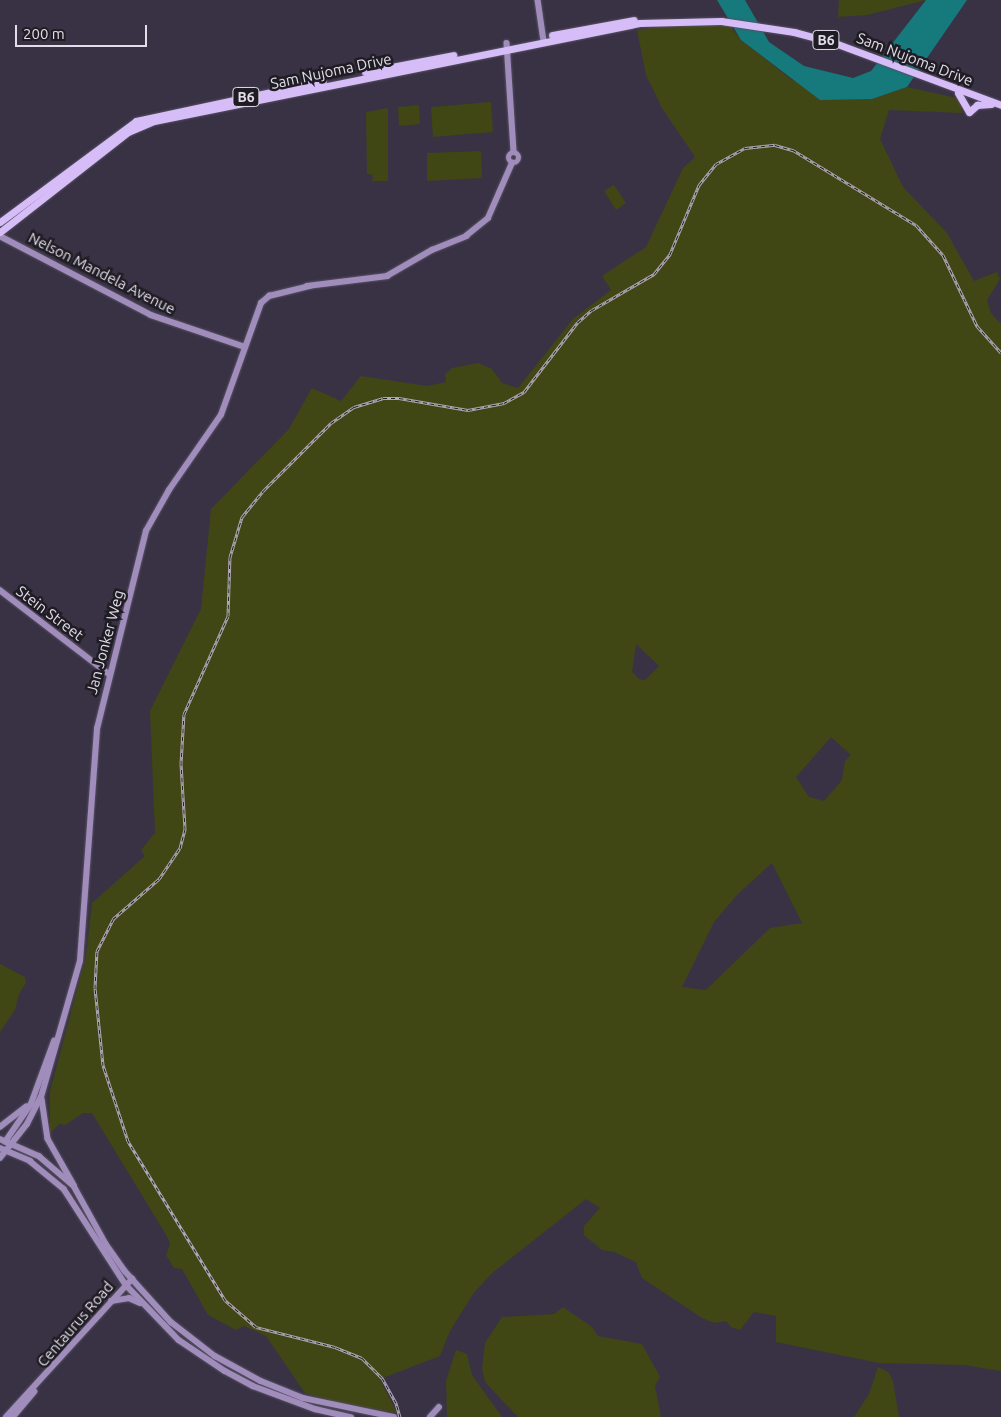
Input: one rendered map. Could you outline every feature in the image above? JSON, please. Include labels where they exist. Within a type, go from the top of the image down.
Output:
[{"type":"highway","name":"Sam Nujoma Drive","points":[[0,222],[136,120],[638,19],[669,17],[721,21],[774,28],[819,38],[946,86],[1000,104]]},
{"type":"highway","name":"Sam Nujoma Drive","points":[[1,234],[139,126],[508,46]]},
{"type":"highway","points":[[946,86],[962,96],[969,112],[980,105],[1000,104]]},
{"type":"highway","points":[[0,217],[12,212]]},
{"type":"main road","points":[[538,0],[544,39]]},
{"type":"main road","name":"Jan Jonker Weg","points":[[0,1158],[14,1143],[42,1097],[82,953],[97,729],[109,674],[149,524],[220,415],[261,303],[276,295],[310,286],[387,276],[432,250],[474,231],[494,208],[512,163],[519,160],[514,152],[508,46]]},
{"type":"main road","name":"Nelson Mandela Avenue","points":[[1,234],[151,315],[245,347]]},
{"type":"main road","name":"Stein Street","points":[[0,590],[109,674]]},
{"type":"main road","name":"Jan Jonker Weg","points":[[0,1148],[3,1140],[35,1094],[59,1032]]},
{"type":"main road","points":[[0,1127],[22,1112],[35,1094]]},
{"type":"main road","points":[[42,1097],[45,1131],[106,1244],[132,1279],[188,1336],[261,1381],[309,1400],[393,1417]]},
{"type":"main road","points":[[3,1140],[14,1143],[52,1165],[74,1186]]},
{"type":"main road","points":[[0,1148],[30,1161],[64,1189],[126,1285],[142,1304],[179,1340],[225,1371],[276,1396],[315,1409],[351,1417]]},
{"type":"main road","name":"Centaurus Road","points":[[13,1417],[37,1386],[132,1279]]},
{"type":"main road","points":[[110,1302],[129,1298],[142,1304]]},
{"type":"main road","name":"Centaurus Road","points":[[6,1417],[37,1386]]},
{"type":"main road","points":[[430,1417],[439,1407]]},
{"type":"shaded area","points":[[717,0],[745,0],[769,42],[804,66],[853,78],[871,71],[926,0],[967,0],[907,87],[872,99],[820,100],[741,40]]},
{"type":"shaded area","points":[[839,0],[926,0],[867,15],[838,17]]},
{"type":"shaded area","points":[[664,26],[730,26],[741,40],[792,80],[872,99],[907,87],[957,98],[961,106],[962,113],[889,110],[880,139],[903,187],[947,233],[974,281],[997,272],[1000,279],[987,300],[991,313],[1001,324],[1001,1371],[964,1365],[879,1363],[776,1342],[776,1316],[754,1312],[740,1330],[731,1327],[726,1321],[715,1323],[702,1318],[642,1278],[636,1262],[614,1252],[602,1250],[584,1235],[584,1226],[600,1208],[586,1199],[491,1274],[473,1294],[450,1331],[440,1356],[380,1379],[397,1413],[332,1401],[305,1393],[266,1336],[244,1326],[236,1330],[208,1315],[182,1269],[174,1268],[166,1255],[170,1244],[168,1238],[92,1113],[83,1113],[65,1125],[59,1124],[50,1133],[50,1091],[86,956],[92,903],[145,856],[141,850],[155,833],[150,711],[201,609],[211,509],[289,429],[312,388],[341,401],[361,376],[427,386],[446,382],[445,374],[452,368],[478,363],[492,369],[502,383],[518,388],[573,319],[611,290],[602,276],[646,247],[683,168],[695,157],[662,108],[646,75],[637,30]],"holes":[[[636,644],[659,666],[645,680],[639,679],[632,672]],[[831,737],[851,755],[845,761],[842,780],[824,801],[809,797],[796,777]],[[772,863],[802,923],[770,928],[706,990],[682,987],[714,922],[738,894]]]},
{"type":"shaded area","points":[[491,102],[493,132],[433,137],[431,107]]},
{"type":"shaded area","points":[[419,105],[420,124],[399,126],[398,107]]},
{"type":"shaded area","points":[[388,108],[388,181],[372,181],[373,175],[367,174],[366,112]]},
{"type":"shaded area","points":[[481,151],[482,178],[427,181],[427,153]]},
{"type":"shaded area","points":[[614,185],[626,203],[616,210],[604,191]]},
{"type":"shaded area","points":[[0,964],[25,977],[26,983],[19,994],[15,1010],[0,1032]]},
{"type":"shaded area","points":[[563,1307],[592,1327],[598,1336],[642,1344],[660,1377],[655,1386],[661,1417],[518,1417],[485,1382],[482,1368],[485,1343],[502,1317],[554,1314]]},
{"type":"shaded area","points":[[456,1350],[467,1354],[472,1375],[502,1417],[447,1417],[446,1381]]},
{"type":"shaded area","points":[[878,1367],[888,1372],[893,1381],[899,1417],[854,1417],[869,1394]]},
{"type":"railway","points":[[400,1417],[396,1403],[382,1378],[362,1358],[335,1347],[256,1327],[225,1300],[128,1141],[103,1065],[95,988],[97,951],[113,919],[159,879],[180,848],[185,829],[181,764],[184,714],[228,616],[230,557],[242,517],[263,491],[331,423],[354,407],[383,398],[399,398],[468,410],[504,403],[524,392],[578,322],[592,310],[654,274],[670,254],[699,185],[716,164],[745,148],[775,145],[793,150],[916,225],[943,255],[977,326],[1001,353]]}]
